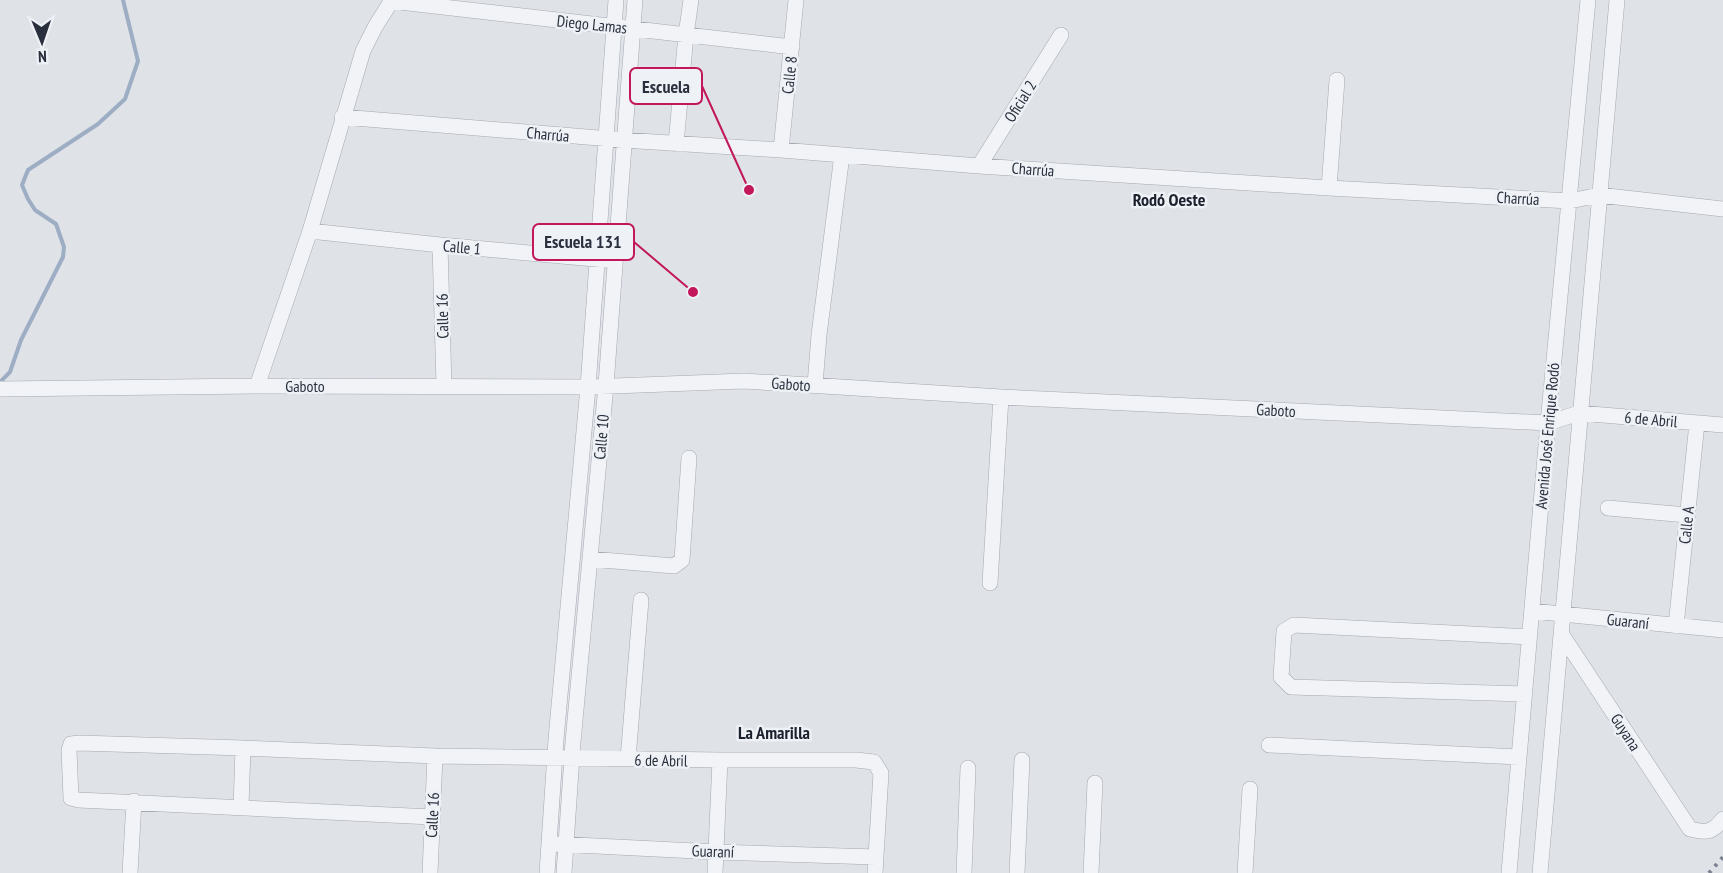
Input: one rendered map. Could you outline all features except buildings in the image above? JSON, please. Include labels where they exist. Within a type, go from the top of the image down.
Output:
[{"type":"street","name":"Calle 10","points":[[547,873],[588,387],[616,0]]},
{"type":"street","name":"Calle 10","points":[[564,873],[572,758],[606,385],[635,0]]},
{"type":"street","points":[[676,144],[691,0]]},
{"type":"street","name":"Calle 8","points":[[782,150],[796,0]]},
{"type":"street","name":"Avenida José Enrique Rodó","points":[[1509,873],[1588,0]]},
{"type":"street","name":"Avenida José Enrique Rodó","points":[[1540,873],[1617,0]]},
{"type":"street","name":"Diego Lamas","points":[[392,1],[792,47]]},
{"type":"street","points":[[257,386],[310,231],[363,51],[392,1]]},
{"type":"street","name":"Oficial 2","points":[[979,166],[1060,36]]},
{"type":"street","points":[[1329,188],[1337,80]]},
{"type":"street","name":"Charrúa","points":[[342,117],[979,166],[1570,201],[1599,195],[1723,209]]},
{"type":"street","points":[[815,385],[819,334],[842,155]]},
{"type":"street","name":"Calle 1","points":[[310,231],[615,261]]},
{"type":"street","name":"Calle 16","points":[[440,245],[444,386]]},
{"type":"street","name":"Gaboto","points":[[0,389],[257,386],[588,387],[744,381],[1001,397],[1548,423],[1579,413]]},
{"type":"street","points":[[990,583],[1001,397]]},
{"type":"street","name":"6 de Abril","points":[[1579,413],[1723,425]]},
{"type":"street","name":"Calle A","points":[[1676,626],[1696,423]]},
{"type":"street","points":[[590,559],[674,566],[682,560],[689,458]]},
{"type":"street","points":[[1608,507],[1687,515]]},
{"type":"street","points":[[628,759],[641,600]]},
{"type":"street","name":"Guaraní","points":[[1532,610],[1723,630]]},
{"type":"street","points":[[1525,694],[1291,687],[1281,677],[1283,642],[1284,631],[1294,625],[1529,637]]},
{"type":"street","name":"Guyana","points":[[1562,635],[1690,829],[1709,831],[1715,829],[1723,819]]},
{"type":"street","name":"6 de Abril","points":[[134,801],[71,798],[69,759],[71,744],[435,756],[856,760],[874,762],[881,773],[876,857]]},
{"type":"street","points":[[1269,745],[1520,757]]},
{"type":"street","points":[[241,807],[243,748]]},
{"type":"street","name":"Calle 16","points":[[430,873],[435,756]]},
{"type":"street","points":[[715,873],[720,760]]},
{"type":"street","points":[[1017,873],[1022,760]]},
{"type":"street","points":[[964,873],[968,768]]},
{"type":"street","points":[[1091,873],[1095,783]]},
{"type":"street","points":[[1245,873],[1250,789]]},
{"type":"street","points":[[130,873],[134,801],[432,817]]},
{"type":"street","name":"Guaraní","points":[[549,843],[716,852],[876,857]]},
{"type":"street","points":[[875,873],[876,857]]},
{"type":"waterway","points":[[1,381],[10,372],[21,340],[63,257],[64,247],[56,224],[35,210],[22,185],[28,170],[98,124],[125,99],[138,61],[123,0]]},
{"type":"railway","points":[[1709,873],[1723,857]]},
{"type":"place","name":"Escuela","points":[[749,190]]},
{"type":"place","name":"Escuela 131","points":[[693,292]]},
{"type":"district","name":"Rodó Oeste","points":[[1169,200]]},
{"type":"district","name":"La Amarilla","points":[[774,733]]}]
